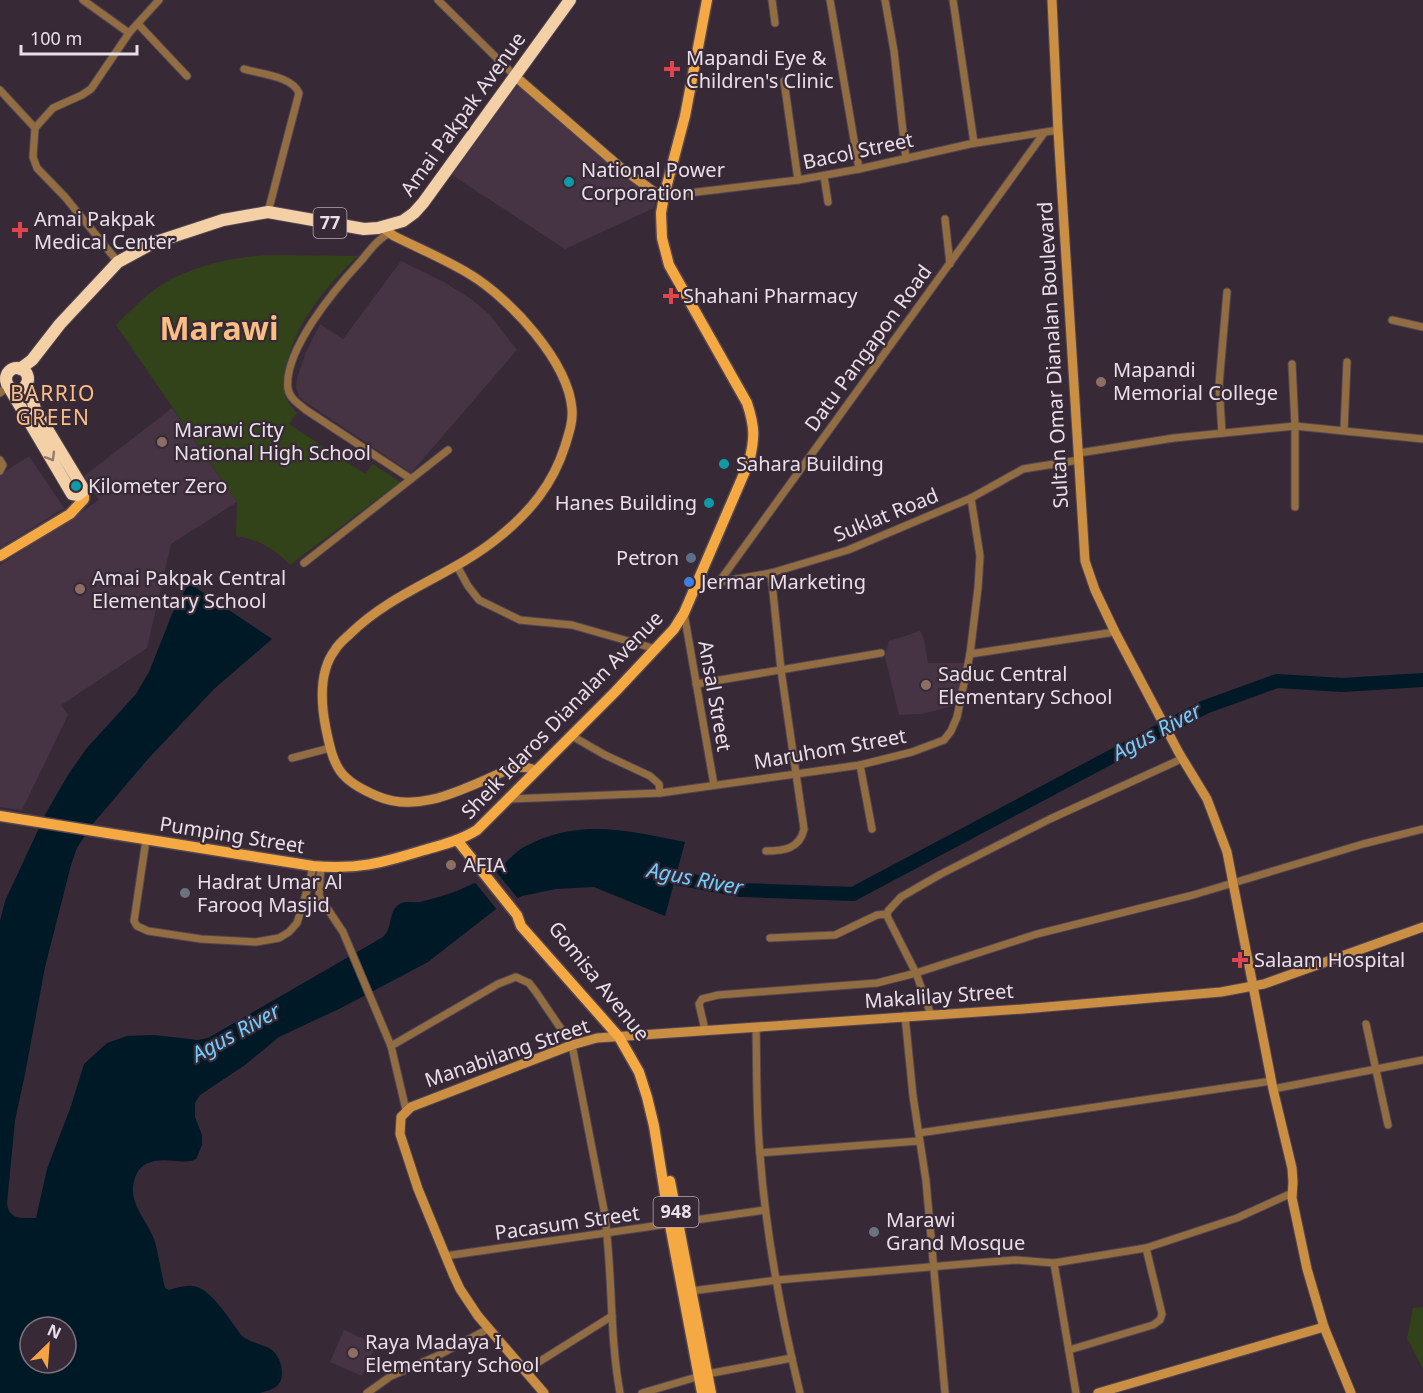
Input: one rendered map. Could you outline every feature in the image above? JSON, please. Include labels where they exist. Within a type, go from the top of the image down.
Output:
[{"type":"highway","name":"Amai Pakpak Avenue","points":[[7,379],[32,360],[60,324],[118,262],[153,243],[223,220],[268,212],[364,229],[386,230],[403,220],[419,209],[570,0]]},
{"type":"highway","name":"Amai Pakpak Avenue","points":[[28,381],[32,360]]},
{"type":"highway","name":"77","points":[[7,379],[26,373],[35,409],[84,490]]},
{"type":"highway","points":[[7,379],[20,390],[28,381]]},
{"type":"highway","points":[[7,379],[72,494],[78,495],[84,490]]},
{"type":"main road","name":"Sheik Idaros Dianalan Avenue","points":[[457,840],[477,830],[572,736],[674,629],[699,581],[749,462],[754,442],[754,425],[747,403],[669,265],[662,238],[661,213],[664,196],[685,116],[708,0]]},
{"type":"main road","name":"Sultan Omar Dianalan Boulevard","points":[[1052,0],[1085,561],[1095,590],[1178,757],[1207,799],[1227,852],[1272,1085],[1292,1168],[1292,1193],[1307,1269],[1324,1328],[1352,1393]]},
{"type":"main road","points":[[516,77],[620,167],[653,191],[664,196]]},
{"type":"main road","points":[[386,230],[470,274],[512,307],[545,346],[561,376],[571,400],[572,426],[559,466],[535,505],[499,538],[457,566],[379,610],[360,624],[333,651],[322,688],[330,748],[335,765],[354,784],[376,796],[400,803],[423,802],[518,766],[536,770]]},
{"type":"main road","points":[[0,556],[70,514],[84,499],[84,490]]},
{"type":"main road","points":[[70,514],[72,494]]},
{"type":"main road","name":"Pumping Street","points":[[0,816],[340,868],[369,866],[457,840]]},
{"type":"main road","name":"Gomisa Avenue","points":[[457,840],[622,1037],[644,1070],[660,1124],[674,1224],[703,1375],[711,1393]]},
{"type":"main road","name":"Makalilay Street","points":[[622,1037],[1221,992],[1254,987],[1423,927]]},
{"type":"main road","name":"Manabilang Street","points":[[405,1112],[427,1100],[572,1045],[597,1038],[622,1037]]},
{"type":"main road","points":[[405,1112],[399,1128],[402,1141],[418,1189],[460,1289],[488,1329],[544,1393]]},
{"type":"main road","name":"Gomisa Avenue","points":[[674,1224],[691,1291],[703,1375],[702,1393]]},
{"type":"main road","points":[[1098,1393],[1324,1328]]},
{"type":"street","points":[[82,0],[129,33]]},
{"type":"street","points":[[118,262],[65,197],[37,168],[33,157],[35,128],[53,108],[91,89],[129,33],[159,0]]},
{"type":"street","points":[[438,0],[516,77]]},
{"type":"street","points":[[772,0],[775,23]]},
{"type":"street","points":[[830,0],[859,170]]},
{"type":"street","points":[[885,0],[894,51],[906,159]]},
{"type":"street","points":[[952,0],[974,143]]},
{"type":"street","points":[[138,24],[187,76]]},
{"type":"street","points":[[244,69],[290,82],[299,93],[268,212]]},
{"type":"street","points":[[784,81],[798,180]]},
{"type":"street","points":[[0,90],[35,128]]},
{"type":"street","name":"Bacol Street","points":[[664,196],[824,176],[974,143],[1058,130]]},
{"type":"street","name":"Datu Pangapon Road","points":[[719,582],[1044,133]]},
{"type":"street","points":[[824,176],[828,202]]},
{"type":"street","points":[[945,219],[950,264]]},
{"type":"street","points":[[386,230],[381,239],[345,278],[309,326],[296,353],[288,388],[292,399],[306,410],[411,479]]},
{"type":"street","points":[[1222,432],[1219,385],[1227,292]]},
{"type":"street","points":[[1392,320],[1423,327]]},
{"type":"street","points":[[1344,430],[1347,362]]},
{"type":"street","points":[[1292,364],[1295,426],[1294,507]]},
{"type":"street","name":"Suklat Road","points":[[699,581],[719,582],[771,573],[848,550],[971,498],[1023,469],[1079,457],[1222,432],[1295,426],[1423,439]]},
{"type":"street","points":[[304,563],[448,450]]},
{"type":"street","points":[[0,460],[3,465],[0,471]]},
{"type":"street","name":"Maruhom Street","points":[[508,799],[660,793],[860,765],[938,743],[949,735],[957,717],[970,654],[980,556],[971,498]]},
{"type":"street","points":[[457,566],[479,600],[520,620],[572,625],[656,649]]},
{"type":"street","points":[[766,851],[792,847],[802,837],[804,829],[781,670],[771,573]]},
{"type":"street","name":"Ansal Street","points":[[684,613],[714,785]]},
{"type":"street","points":[[970,654],[1115,632]]},
{"type":"street","points":[[696,684],[881,653]]},
{"type":"street","points":[[572,736],[656,780],[660,793]]},
{"type":"street","points":[[292,758],[330,748]]},
{"type":"street","points":[[770,938],[835,935],[877,915],[887,914],[901,897],[941,874],[1050,819],[1159,770],[1178,757]]},
{"type":"street","points":[[860,765],[872,829]]},
{"type":"street","points":[[705,1030],[699,1004],[702,999],[712,996],[736,992],[877,983],[916,973],[1037,934],[1193,895],[1363,844],[1423,830]]},
{"type":"street","points":[[147,840],[134,921],[140,928],[156,933],[235,942],[256,942],[279,938],[297,923],[317,866]]},
{"type":"street","points":[[317,866],[319,897],[342,932],[391,1046],[405,1112]]},
{"type":"street","points":[[887,914],[916,973],[931,1015]]},
{"type":"street","points":[[391,1046],[498,984],[516,977],[529,983],[572,1045],[593,1144],[608,1234],[612,1316],[620,1393]]},
{"type":"street","points":[[905,1016],[926,1182],[945,1393]]},
{"type":"street","points":[[1366,1024],[1378,1070],[1388,1125]]},
{"type":"street","points":[[756,1027],[760,1153],[765,1210],[800,1393]]},
{"type":"street","points":[[760,1153],[919,1137],[1378,1070],[1423,1060]]},
{"type":"street","points":[[691,1291],[777,1280],[1016,1260],[1054,1263],[1146,1248],[1237,1218],[1292,1193]]},
{"type":"street","name":"Pacasum Street","points":[[445,1256],[765,1210]]},
{"type":"street","points":[[1069,1350],[1153,1325],[1160,1320],[1162,1314],[1146,1248]]},
{"type":"street","points":[[1054,1263],[1076,1393]]},
{"type":"street","points":[[526,1370],[612,1316]]},
{"type":"street","points":[[367,1393],[392,1376],[444,1353],[488,1329]]},
{"type":"street","points":[[642,1393],[703,1375],[792,1358]]},
{"type":"shaded area","points":[[519,83],[610,165],[657,199],[654,208],[565,249],[452,175]]},
{"type":"shaded area","points":[[401,261],[444,282],[471,299],[489,314],[517,350],[411,473],[304,401],[299,396],[296,387],[306,352],[320,324],[343,339]]},
{"type":"shaded area","points":[[172,408],[237,502],[171,544],[147,648],[61,705],[68,715],[22,810],[0,807],[0,565],[99,500],[83,477]]},
{"type":"shaded area","points":[[29,456],[64,508],[0,548],[0,475]]},
{"type":"shaded area","name":"Saduc Central Elementary School","points":[[920,631],[924,639],[928,663],[964,663],[954,706],[921,714],[899,715],[885,657],[889,641]]},
{"type":"shaded area","name":"Raya Madaya I Elementary School","points":[[344,1330],[376,1344],[362,1376],[330,1362]]},
{"type":"green space","points":[[268,255],[358,256],[315,304],[292,346],[285,370],[284,390],[288,402],[297,413],[289,424],[365,474],[373,464],[400,482],[290,565],[266,546],[236,536],[237,502],[116,325],[146,296],[174,278],[219,262]]},
{"type":"green space","points":[[1423,1307],[1423,1369],[1407,1338],[1413,1308]]},
{"type":"water","points":[[189,583],[272,639],[214,689],[148,759],[91,826],[77,848],[45,967],[15,1121],[7,1203],[10,1213],[17,1217],[36,1218],[47,1169],[84,1064],[107,1043],[127,1036],[154,1035],[198,1040],[208,1038],[383,937],[398,905],[432,899],[472,884],[500,867],[521,849],[544,838],[584,829],[604,829],[685,842],[665,916],[594,887],[556,889],[522,896],[496,909],[428,962],[343,1007],[279,1037],[245,1065],[200,1095],[195,1103],[195,1117],[202,1135],[202,1145],[196,1159],[153,1161],[139,1170],[135,1178],[133,1195],[155,1242],[165,1288],[169,1290],[189,1286],[206,1292],[220,1306],[242,1336],[272,1350],[278,1357],[282,1372],[282,1377],[276,1387],[260,1393],[0,1393],[0,921],[5,901],[46,813],[68,775],[86,749],[136,694],[149,672],[172,614]]},
{"type":"pier","points":[[493,868],[520,901],[498,911],[473,880]]},
{"type":"waterway","name":"Agus River","points":[[660,875],[741,890],[853,894],[1205,707],[1277,681],[1342,685],[1423,680]]},
{"type":"place","name":"Mapandi Eye & Children's Clinic","points":[[672,69]]},
{"type":"place","name":"National Power Corporation","points":[[569,182]]},
{"type":"place","name":"Amai Pakpak Medical Center","points":[[20,230]]},
{"type":"place","name":"Shahani Pharmacy","points":[[671,296]]},
{"type":"place","name":"Mapandi Memorial College","points":[[1101,382]]},
{"type":"place","name":"Marawi City National High School","points":[[162,442]]},
{"type":"place","name":"Sahara Building","points":[[724,464]]},
{"type":"place","name":"Kilometer Zero","points":[[76,486]]},
{"type":"place","name":"Hanes Building","points":[[709,503]]},
{"type":"place","name":"Petron","points":[[691,558]]},
{"type":"place","name":"Jermar Marketing","points":[[689,582]]},
{"type":"place","name":"Amai Pakpak Central Elementary School","points":[[80,589]]},
{"type":"place","name":"Saduc Central Elementary School","points":[[926,685]]},
{"type":"place","name":"AFIA","points":[[451,865]]},
{"type":"place","name":"Hadrat Umar Al Farooq Masjid","points":[[185,893]]},
{"type":"place","name":"Salaam Hospital","points":[[1240,960]]},
{"type":"place","name":"Marawi Grand Mosque","points":[[874,1232]]},
{"type":"place","name":"Raya Madaya I Elementary School","points":[[353,1353]]},
{"type":"district","name":"Marawi","points":[[219,329]]},
{"type":"district","name":"BARRIO GREEN","points":[[53,406]]}]
